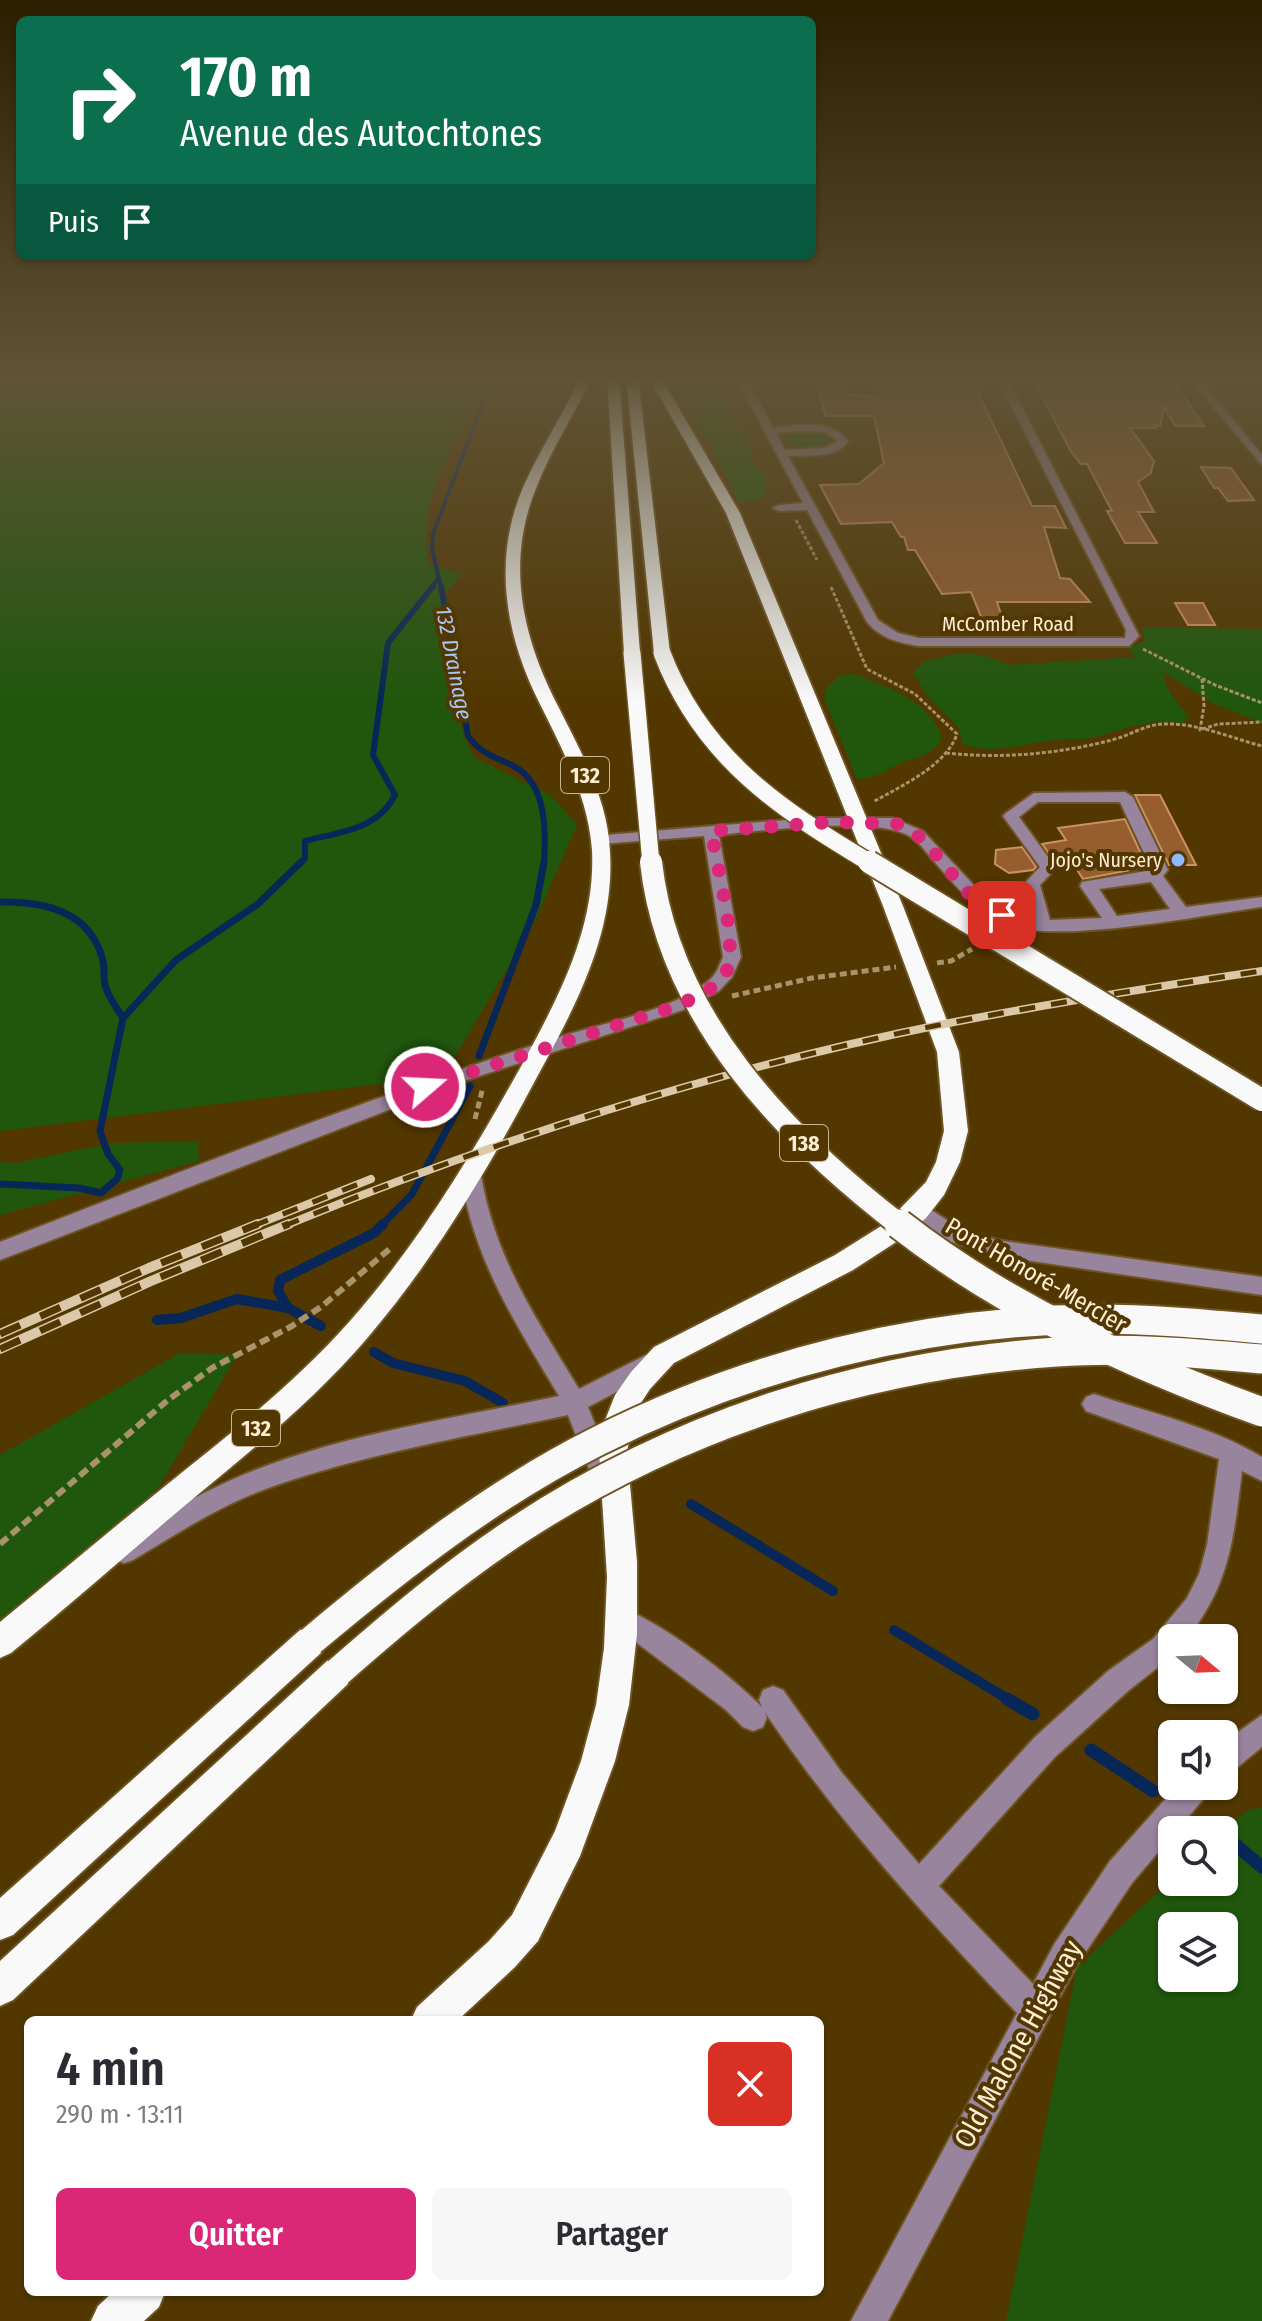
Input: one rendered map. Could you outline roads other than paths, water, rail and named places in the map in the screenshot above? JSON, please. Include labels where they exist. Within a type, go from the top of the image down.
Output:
[{"type":"highway","name":"132","points":[[0,1642],[232,1449],[334,1357],[393,1289],[471,1175],[541,1051],[573,986],[589,942],[602,868],[600,839],[593,797],[584,773],[528,659],[518,622],[511,564],[517,523],[532,484]]},
{"type":"highway","name":"Pont Honoré-Mercier","points":[[620,484],[652,873],[669,946],[710,1027],[757,1092],[793,1132],[844,1179],[910,1231],[976,1277],[1120,1357],[1262,1412]]},
{"type":"highway","points":[[644,484],[662,653],[676,690],[698,727],[751,783],[796,818],[1262,1100]]},
{"type":"highway","points":[[434,2016],[522,1931],[562,1855],[585,1801],[616,1681],[623,1621],[622,1560],[611,1445],[618,1416],[643,1375],[664,1355],[881,1244],[919,1210],[938,1184],[954,1143],[948,1052],[733,513],[716,484]]},
{"type":"highway","points":[[0,1922],[311,1641],[431,1544],[557,1464],[640,1421],[767,1372],[908,1337],[1030,1322],[1144,1320],[1262,1329]]},
{"type":"highway","points":[[0,1987],[338,1672],[444,1583],[519,1529],[658,1452],[766,1409],[882,1376],[970,1361],[1055,1352],[1166,1352],[1262,1359]]},
{"type":"highway","points":[[113,2321],[140,2296]]},
{"type":"street","name":"McComber Road","points":[[801,484],[873,622],[886,633],[919,642],[1129,642],[1133,636],[1132,630],[1057,484]]},
{"type":"street","points":[[779,508],[812,506]]},
{"type":"street","points":[[1043,926],[1032,884],[1048,868],[1011,816],[1034,798],[1125,797],[1160,870],[1155,876],[1088,886],[1113,922]]},
{"type":"street","points":[[600,839],[858,822],[893,823],[907,827],[924,840],[979,901],[1015,921],[1043,926],[1113,922],[1262,902]]},
{"type":"street","points":[[0,1251],[295,1135],[454,1077],[677,1006],[713,987],[723,977],[732,957],[711,831]]},
{"type":"street","points":[[1155,876],[1181,912]]},
{"type":"street","points":[[471,1175],[477,1214],[491,1255],[511,1296],[575,1403],[609,1489],[617,1524]]},
{"type":"street","points":[[919,1210],[952,1234],[997,1248],[1262,1286]]},
{"type":"street","points":[[79,1577],[197,1509],[256,1481],[360,1449],[575,1403],[664,1355]]},
{"type":"street","points":[[1094,1404],[1232,1454],[1262,1470]]},
{"type":"street","points":[[919,1886],[1045,1747],[1118,1681],[1162,1648],[1196,1607],[1211,1578],[1220,1545],[1232,1454]]},
{"type":"street","points":[[623,1621],[638,1628],[736,1700],[763,1709],[803,1747],[842,1798],[919,1886],[1035,2009]]},
{"type":"street","points":[[1238,1749],[1262,1729]]},
{"type":"street","name":"Old Malone Highway","points":[[869,2321],[1035,2009],[1092,1913],[1121,1872],[1184,1800]]},
{"type":"waterway","name":"132 Drainage","points":[[439,578],[432,548],[433,534],[452,484]]},
{"type":"waterway","points":[[431,588],[439,578]]},
{"type":"waterway","name":"132 Drainage","points":[[439,578],[441,588]]},
{"type":"waterway","points":[[300,864],[305,858],[305,841],[368,823],[388,807],[395,795],[373,755],[388,643],[433,586]]},
{"type":"waterway","name":"132 Drainage","points":[[441,586],[468,736],[484,751],[526,775],[533,785],[539,797],[544,824],[544,864]]},
{"type":"waterway","points":[[123,1018],[176,960],[258,904],[301,862]]},
{"type":"waterway","name":"132 Drainage","points":[[479,1056],[536,905],[544,862]]},
{"type":"waterway","points":[[0,902],[49,907],[77,920],[97,944],[103,961],[106,989],[123,1018]]},
{"type":"waterway","points":[[0,1184],[79,1188],[101,1193],[117,1179],[120,1170],[108,1154],[100,1131],[123,1018]]},
{"type":"waterway","name":"132 Drainage","points":[[381,1226],[412,1194],[470,1086]]},
{"type":"waterway","name":"132 Drainage","points":[[288,1308],[278,1291],[280,1280],[374,1233],[381,1226]]},
{"type":"waterway","points":[[157,1320],[181,1318],[237,1299],[288,1308]]},
{"type":"waterway","name":"132 Drainage","points":[[288,1308],[321,1326]]},
{"type":"waterway","name":"132 Drainage","points":[[374,1352],[393,1363],[465,1381],[503,1403]]},
{"type":"waterway","name":"132 Drainage","points":[[691,1504],[833,1591]]},
{"type":"waterway","name":"132 Drainage","points":[[894,1630],[1011,1701]]},
{"type":"waterway","name":"132 Drainage","points":[[1007,1699],[1033,1714]]},
{"type":"waterway","name":"132 Drainage","points":[[1091,1750],[1153,1791]]},
{"type":"waterway","name":"132 Drainage","points":[[1238,1847],[1262,1867]]},
{"type":"railway","points":[[287,1225],[524,1137],[773,1063],[979,1017],[1262,971]]},
{"type":"railway","points":[[256,1225],[371,1179]]},
{"type":"railway","points":[[0,1334],[256,1225]]},
{"type":"railway","points":[[0,1349],[151,1281],[287,1225]]},
{"type":"place","name":"Jojo's Nursery","points":[[1178,860]]}]
